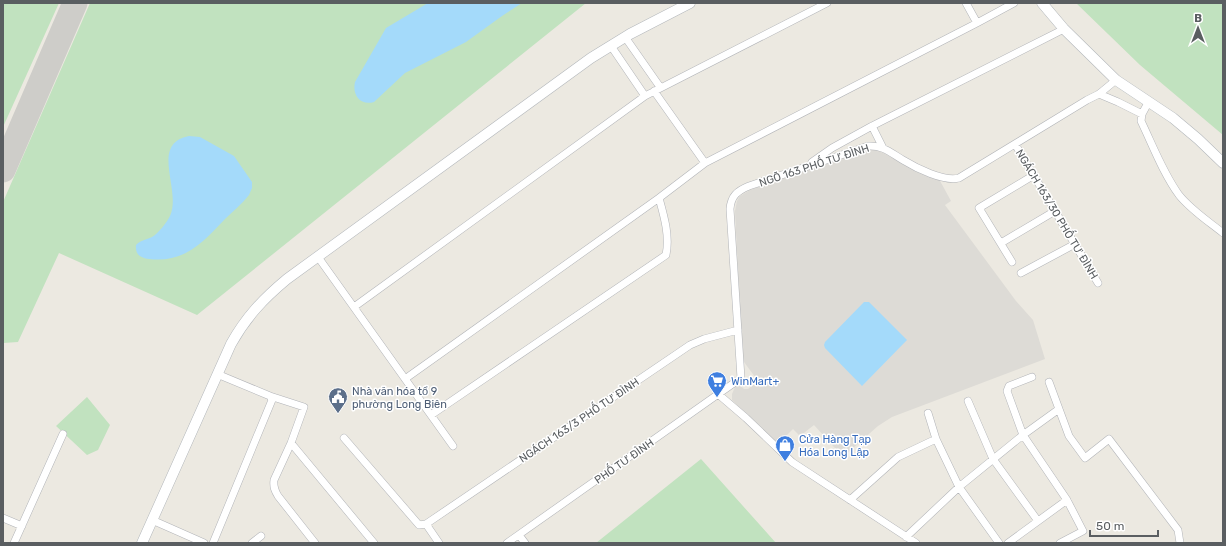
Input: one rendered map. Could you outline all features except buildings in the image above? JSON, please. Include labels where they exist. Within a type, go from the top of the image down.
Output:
[{"type":"street","points":[[142,543],[217,374],[239,329],[253,310],[274,290],[318,257],[584,63],[625,37],[690,3]]},
{"type":"street","points":[[354,307],[645,96],[827,3]]},
{"type":"street","points":[[966,3],[977,24]]},
{"type":"street","points":[[405,379],[659,198],[705,163],[977,24],[1014,3]]},
{"type":"street","points":[[1042,3],[1064,29],[1116,80],[1173,118],[1198,138],[1223,163]]},
{"type":"street","points":[[806,167],[832,148],[872,126],[1064,29]]},
{"type":"street","points":[[625,37],[705,163]]},
{"type":"street","points":[[611,46],[645,96]]},
{"type":"street","name":"NGÕ 163 PHỐ TƯ ĐÌNH","points":[[741,378],[730,208],[732,198],[735,194],[744,188],[864,147],[874,146],[883,148],[904,161],[923,170],[941,177],[952,179],[962,176],[1099,94],[1116,80]]},
{"type":"street","points":[[1099,94],[1142,114]]},
{"type":"street","points":[[1149,101],[1142,114],[1141,121],[1162,164],[1180,195],[1196,212],[1223,233]]},
{"type":"street","points":[[872,126],[883,148]]},
{"type":"street","name":"NGÁCH 163/30 PHỐ TƯ ĐÌNH","points":[[1015,144],[1098,283]]},
{"type":"street","points":[[1012,262],[979,208],[1034,175]]},
{"type":"street","points":[[431,415],[666,255],[668,245],[665,218],[659,198]]},
{"type":"street","points":[[1000,243],[1055,211]]},
{"type":"street","points":[[1021,274],[1075,244]]},
{"type":"street","points":[[318,257],[453,446]]},
{"type":"street","name":"NGÁCH 163/3 PHỐ TƯ ĐÌNH","points":[[426,524],[690,345],[704,339],[738,330]]},
{"type":"street","points":[[217,374],[270,396],[304,407],[291,443],[275,476],[273,485],[274,490],[315,543]]},
{"type":"street","points":[[1032,377],[1009,386],[1007,391],[1023,435],[1068,500],[1083,531],[1060,543]]},
{"type":"street","name":"PHỐ TƯ ĐÌNH","points":[[507,543],[741,378]]},
{"type":"street","points":[[1049,382],[1069,436],[1085,458],[1109,439],[1178,530],[1180,543]]},
{"type":"street","points":[[718,394],[746,418],[792,462],[916,543]]},
{"type":"street","points":[[213,543],[272,400],[270,396]]},
{"type":"street","points":[[968,401],[993,459],[1038,521]]},
{"type":"street","points":[[906,537],[959,487],[1023,435],[1059,409]]},
{"type":"street","points":[[928,412],[936,439],[959,487],[999,543]]},
{"type":"street","points":[[14,543],[63,434]]},
{"type":"street","points":[[344,438],[419,525],[426,524],[439,543]]},
{"type":"street","points":[[850,500],[898,457],[936,439]]},
{"type":"street","points":[[291,443],[374,543]]},
{"type":"street","points":[[1008,543],[1068,500]]},
{"type":"street","points":[[3,518],[22,526]]},
{"type":"street","points":[[152,520],[204,543]]},
{"type":"street","points":[[519,534],[525,543]]},
{"type":"street","points":[[252,543],[261,536]]},
{"type":"shaded area","points":[[873,148],[878,148],[939,179],[951,201],[945,205],[1016,301],[1033,320],[1045,359],[892,417],[878,426],[843,457],[814,425],[800,436],[793,429],[777,445],[732,400],[732,394],[735,387],[739,384],[744,389],[748,389],[758,381],[744,362],[742,354],[735,211],[737,201],[740,196],[750,190]]},
{"type":"green space","points":[[3,3],[59,3],[3,127]]},
{"type":"green space","points":[[90,3],[586,3],[197,315],[59,253],[18,342],[3,343],[3,202]]},
{"type":"green space","points":[[1076,3],[1223,3],[1223,135],[1140,65]]},
{"type":"green space","points":[[87,397],[110,425],[98,450],[87,455],[56,426]]},
{"type":"green space","points":[[701,459],[776,543],[596,543]]},
{"type":"water","points":[[428,3],[522,3],[466,42],[405,73],[374,102],[369,103],[361,101],[356,95],[354,87],[355,82],[386,28]]},
{"type":"water","points":[[189,136],[200,137],[234,156],[252,182],[252,188],[249,195],[192,250],[173,258],[143,258],[137,253],[136,245],[150,238],[162,228],[170,216],[173,205],[169,169],[171,148],[177,141]]},
{"type":"water","points":[[864,302],[869,302],[907,340],[862,386],[825,348],[824,345],[825,342]]},
{"type":"taxiway","points":[[3,170],[75,3]]},
{"type":"place","name":"WinMart+","points":[[717,398]]},
{"type":"place","name":"Nhà văn hóa tổ 9 phường Long Biên","points":[[338,414]]},
{"type":"place","name":"Cửa Hàng Tạp Hóa Long Lập","points":[[785,462]]}]
